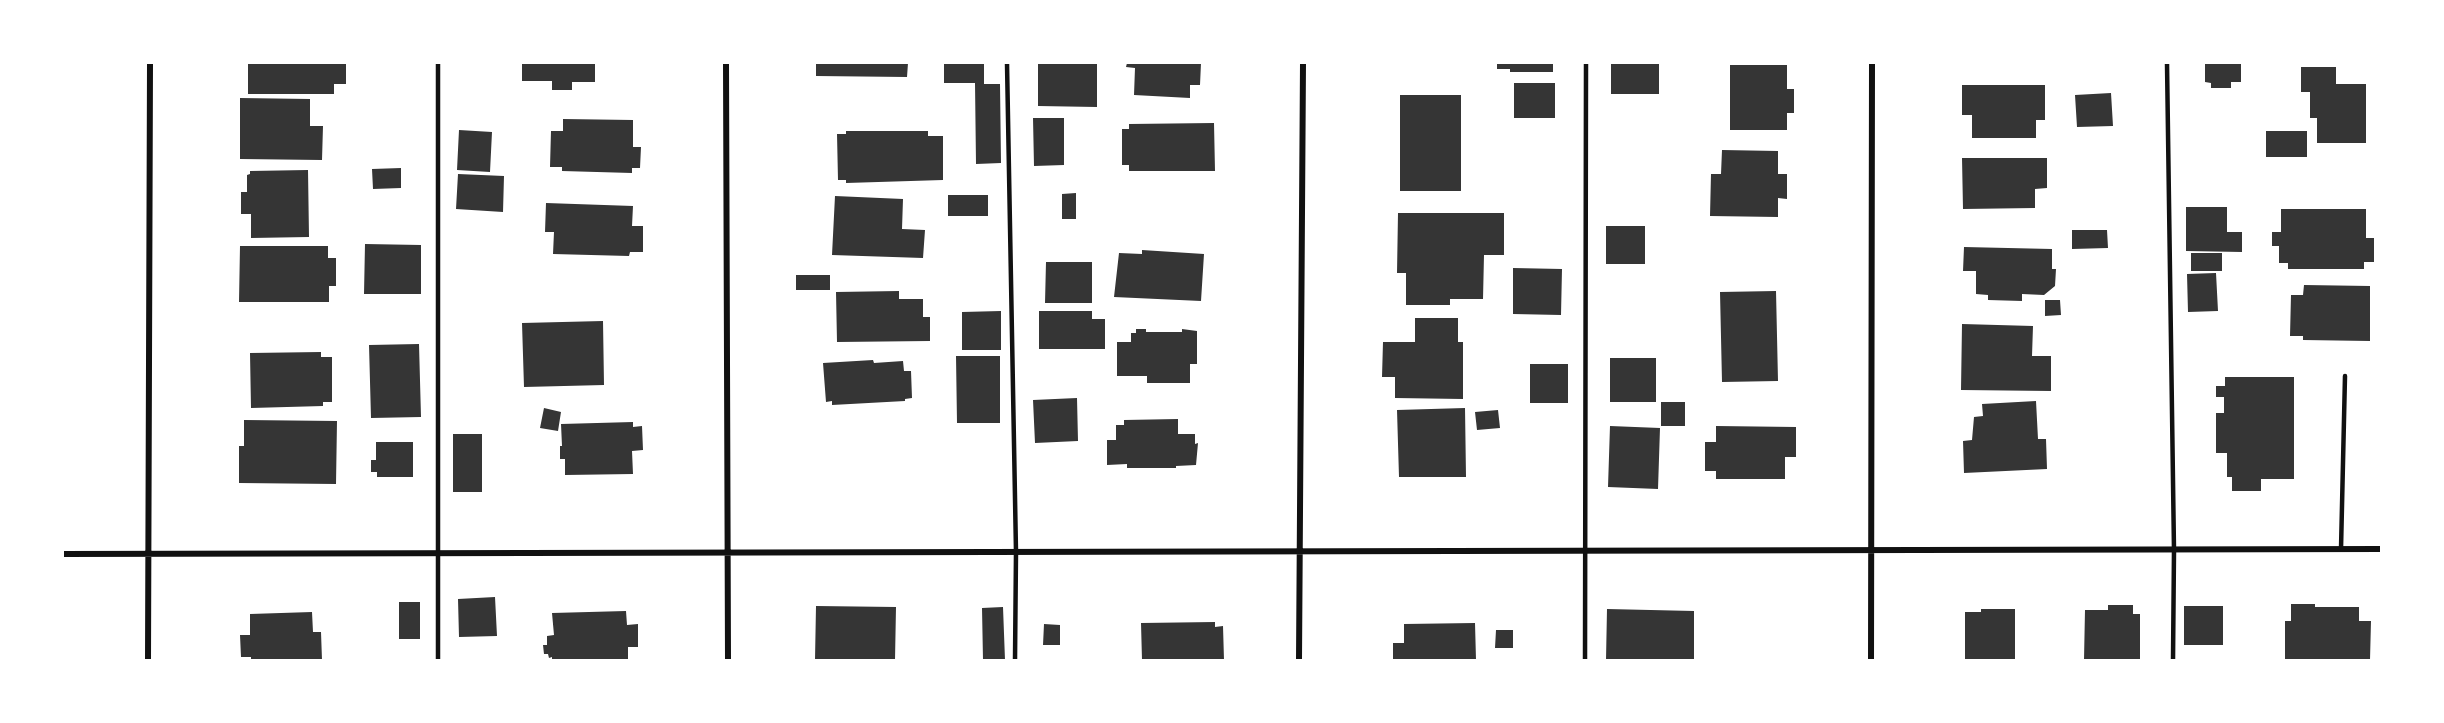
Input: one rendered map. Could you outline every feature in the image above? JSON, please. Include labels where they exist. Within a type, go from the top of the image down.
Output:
[{"type":"street","points":[[148,660],[150,63]]},
{"type":"street","points":[[726,63],[728,660]]},
{"type":"street","points":[[1299,660],[1303,63]]},
{"type":"street","points":[[1871,660],[1872,63]]},
{"type":"street","points":[[63,555],[2381,549]]},
{"type":"lane","points":[[438,63],[438,660]]},
{"type":"lane","points":[[1007,63],[1016,552],[1015,660]]},
{"type":"lane","points":[[1585,660],[1586,63]]},
{"type":"lane","points":[[2167,63],[2174,550],[2173,660]]},
{"type":"lane","points":[[2341,549],[2345,376]]},
{"type":"building","points":[[248,63],[346,63],[346,84],[334,84],[334,94],[248,94]]},
{"type":"building","points":[[522,63],[595,63],[595,82],[572,82],[572,90],[552,90],[552,81],[522,81]]},
{"type":"building","points":[[816,63],[908,63],[907,77],[816,76]]},
{"type":"building","points":[[944,63],[984,63],[984,84],[1000,84],[1001,163],[976,164],[975,83],[944,83]]},
{"type":"building","points":[[1038,63],[1097,63],[1097,107],[1038,106]]},
{"type":"building","points":[[1127,63],[1201,63],[1200,85],[1190,85],[1190,98],[1134,95],[1135,68],[1126,67]]},
{"type":"building","points":[[1497,63],[1553,63],[1553,72],[1510,72],[1510,69],[1497,69]]},
{"type":"building","points":[[1611,63],[1659,63],[1659,94],[1611,94]]},
{"type":"building","points":[[2205,63],[2241,63],[2241,82],[2231,82],[2231,88],[2211,88],[2211,83],[2205,82]]},
{"type":"building","points":[[1730,65],[1787,65],[1787,89],[1794,89],[1794,113],[1787,113],[1787,130],[1730,130]]},
{"type":"building","points":[[2301,67],[2336,67],[2336,84],[2366,84],[2366,143],[2317,143],[2317,118],[2310,118],[2310,92],[2301,92]]},
{"type":"building","points":[[1514,83],[1555,83],[1555,118],[1514,118]]},
{"type":"building","points":[[1962,85],[2045,85],[2045,120],[2036,120],[2036,138],[1972,138],[1972,115],[1962,115]]},
{"type":"building","points":[[2111,93],[2113,126],[2077,127],[2075,95]]},
{"type":"building","points":[[1400,95],[1461,95],[1461,191],[1400,191]]},
{"type":"building","points":[[240,98],[310,99],[310,126],[323,126],[322,160],[240,159]]},
{"type":"building","points":[[1033,118],[1064,118],[1064,165],[1034,166]]},
{"type":"building","points":[[563,119],[633,120],[633,147],[641,147],[640,168],[632,168],[632,173],[562,171],[562,167],[550,167],[551,131],[563,131]]},
{"type":"building","points":[[1214,123],[1215,171],[1129,171],[1129,165],[1122,165],[1122,129],[1129,129],[1129,124]]},
{"type":"building","points":[[459,130],[492,132],[490,172],[457,170]]},
{"type":"building","points":[[846,131],[928,131],[928,136],[943,136],[943,180],[846,183],[846,180],[838,180],[837,134],[846,134]]},
{"type":"building","points":[[2266,131],[2307,131],[2307,157],[2266,157]]},
{"type":"building","points":[[1722,150],[1778,151],[1778,174],[1787,174],[1787,199],[1778,198],[1778,217],[1710,216],[1711,174],[1721,174]]},
{"type":"building","points":[[1962,158],[2047,158],[2047,188],[2035,189],[2035,208],[1963,209]]},
{"type":"building","points":[[401,168],[401,188],[373,189],[372,169]]},
{"type":"building","points":[[308,170],[309,237],[251,238],[251,214],[241,214],[241,192],[247,192],[247,175],[250,171]]},
{"type":"building","points":[[458,174],[504,176],[503,212],[456,209]]},
{"type":"building","points":[[1076,193],[1076,219],[1062,219],[1062,194]]},
{"type":"building","points":[[948,195],[988,195],[988,216],[948,216]]},
{"type":"building","points":[[835,196],[903,199],[902,229],[925,230],[923,258],[832,255]]},
{"type":"building","points":[[546,203],[633,206],[632,226],[643,226],[643,252],[630,252],[629,256],[553,254],[554,232],[545,232]]},
{"type":"building","points":[[2186,207],[2227,207],[2227,232],[2242,232],[2242,252],[2186,251]]},
{"type":"building","points":[[2281,209],[2366,209],[2366,238],[2374,238],[2374,262],[2364,262],[2364,269],[2288,269],[2288,263],[2279,263],[2279,246],[2272,246],[2272,232],[2281,232]]},
{"type":"building","points":[[1398,213],[1504,213],[1504,255],[1484,255],[1483,299],[1450,299],[1450,305],[1406,305],[1406,273],[1397,273]]},
{"type":"building","points":[[1606,226],[1645,226],[1645,264],[1606,264]]},
{"type":"building","points":[[2072,230],[2107,230],[2108,248],[2072,249]]},
{"type":"building","points":[[365,244],[421,245],[421,294],[364,294]]},
{"type":"building","points":[[240,246],[328,246],[328,258],[336,258],[336,286],[329,286],[329,302],[239,302]]},
{"type":"building","points":[[1964,247],[2052,249],[2052,269],[2056,269],[2055,286],[2044,295],[2022,294],[2022,301],[1988,300],[1988,295],[1976,294],[1976,271],[1963,271]]},
{"type":"building","points":[[1142,250],[1204,254],[1201,301],[1114,297],[1119,253],[1142,254]]},
{"type":"building","points":[[2191,253],[2222,253],[2222,271],[2191,271]]},
{"type":"building","points":[[1046,262],[1092,262],[1092,303],[1045,303]]},
{"type":"building","points":[[1513,268],[1562,269],[1561,315],[1513,314]]},
{"type":"building","points":[[2216,273],[2218,311],[2188,312],[2187,274]]},
{"type":"building","points":[[796,275],[830,275],[830,290],[796,290]]},
{"type":"building","points":[[2304,285],[2370,286],[2370,341],[2303,340],[2303,336],[2290,336],[2291,295],[2303,295]]},
{"type":"building","points":[[899,291],[899,299],[923,299],[923,317],[930,317],[930,341],[837,342],[836,292]]},
{"type":"building","points":[[1776,291],[1778,381],[1722,382],[1720,292]]},
{"type":"building","points":[[2045,300],[2060,300],[2061,315],[2045,316]]},
{"type":"building","points":[[1001,311],[1001,350],[962,350],[962,312]]},
{"type":"building","points":[[1039,311],[1092,311],[1092,319],[1105,319],[1105,349],[1039,349]]},
{"type":"building","points":[[1415,318],[1458,318],[1458,342],[1463,342],[1463,399],[1395,398],[1395,377],[1382,377],[1383,342],[1415,342]]},
{"type":"building","points":[[603,321],[604,385],[524,387],[522,323]]},
{"type":"building","points":[[1962,324],[2033,326],[2032,356],[2051,356],[2051,391],[1961,390]]},
{"type":"building","points":[[1136,329],[1146,329],[1146,332],[1182,332],[1182,329],[1197,331],[1197,364],[1190,364],[1190,383],[1147,383],[1147,376],[1117,376],[1117,342],[1131,342],[1131,333],[1136,333]]},
{"type":"building","points":[[419,344],[421,417],[371,418],[369,345]]},
{"type":"building","points":[[321,352],[321,357],[332,357],[332,402],[323,402],[323,406],[251,408],[250,353]]},
{"type":"building","points":[[956,356],[1000,356],[1000,423],[957,423]]},
{"type":"building","points":[[1610,358],[1656,358],[1656,402],[1610,402]]},
{"type":"building","points":[[873,360],[874,363],[903,361],[904,371],[911,371],[912,398],[905,399],[905,401],[832,405],[832,401],[826,402],[823,363]]},
{"type":"building","points":[[1530,364],[1568,364],[1568,403],[1530,403]]},
{"type":"building","points":[[2225,377],[2294,377],[2294,479],[2261,479],[2261,491],[2232,491],[2232,477],[2227,477],[2227,453],[2216,453],[2216,413],[2224,413],[2224,397],[2216,397],[2216,386],[2225,386]]},
{"type":"building","points":[[1077,398],[1078,441],[1035,443],[1033,400]]},
{"type":"building","points":[[2036,401],[2038,439],[2046,439],[2047,469],[1964,473],[1963,441],[1972,440],[1974,417],[1983,416],[1982,404]]},
{"type":"building","points":[[1661,402],[1685,402],[1685,426],[1661,426]]},
{"type":"building","points":[[544,408],[561,412],[558,431],[540,428]]},
{"type":"building","points":[[1465,408],[1466,477],[1399,477],[1397,410]]},
{"type":"building","points":[[1498,410],[1500,428],[1477,430],[1475,412]]},
{"type":"building","points":[[1178,419],[1178,434],[1195,434],[1195,444],[1198,443],[1196,465],[1176,466],[1176,468],[1127,468],[1127,464],[1107,465],[1107,440],[1116,440],[1116,425],[1124,425],[1124,420]]},
{"type":"building","points":[[244,420],[337,421],[336,484],[239,483],[239,446],[244,446]]},
{"type":"building","points":[[633,422],[633,427],[642,426],[643,450],[632,451],[633,474],[565,475],[565,459],[560,459],[561,424]]},
{"type":"building","points":[[1610,426],[1660,428],[1658,489],[1608,487]]},
{"type":"building","points":[[1716,426],[1796,427],[1796,457],[1785,457],[1785,479],[1716,479],[1716,471],[1705,471],[1705,442],[1716,442]]},
{"type":"building","points":[[453,434],[482,434],[482,492],[453,492]]},
{"type":"building","points":[[376,442],[413,442],[413,477],[377,477],[377,472],[371,472],[371,460],[376,460]]},
{"type":"building","points":[[495,597],[497,636],[459,637],[458,599]]},
{"type":"building","points":[[399,602],[420,602],[420,639],[399,639]]},
{"type":"building","points":[[2291,604],[2315,604],[2315,607],[2359,607],[2359,621],[2371,621],[2370,660],[2285,660],[2285,621],[2291,621]]},
{"type":"building","points":[[2108,605],[2133,605],[2133,614],[2140,614],[2140,660],[2084,660],[2085,610],[2108,610]]},
{"type":"building","points":[[816,606],[896,607],[895,660],[815,660]]},
{"type":"building","points":[[2184,606],[2223,606],[2223,645],[2184,645]]},
{"type":"building","points":[[1003,607],[1005,660],[983,660],[982,608]]},
{"type":"building","points":[[1607,609],[1694,611],[1694,660],[1606,660]]},
{"type":"building","points":[[1981,609],[2015,609],[2015,660],[1965,660],[1965,612],[1981,612]]},
{"type":"building","points":[[626,611],[627,625],[638,624],[638,647],[628,647],[628,660],[552,660],[548,654],[544,654],[543,645],[547,645],[547,636],[554,635],[552,613]]},
{"type":"building","points":[[312,612],[313,632],[321,632],[322,660],[251,660],[251,657],[241,657],[240,635],[250,635],[250,614]]},
{"type":"building","points":[[1215,622],[1215,627],[1223,626],[1224,660],[1142,660],[1141,623]]},
{"type":"building","points":[[1475,623],[1476,660],[1393,660],[1393,643],[1404,643],[1404,624]]},
{"type":"building","points":[[1044,624],[1060,625],[1060,645],[1043,645]]},
{"type":"building","points":[[1496,630],[1513,630],[1513,648],[1495,648]]}]
